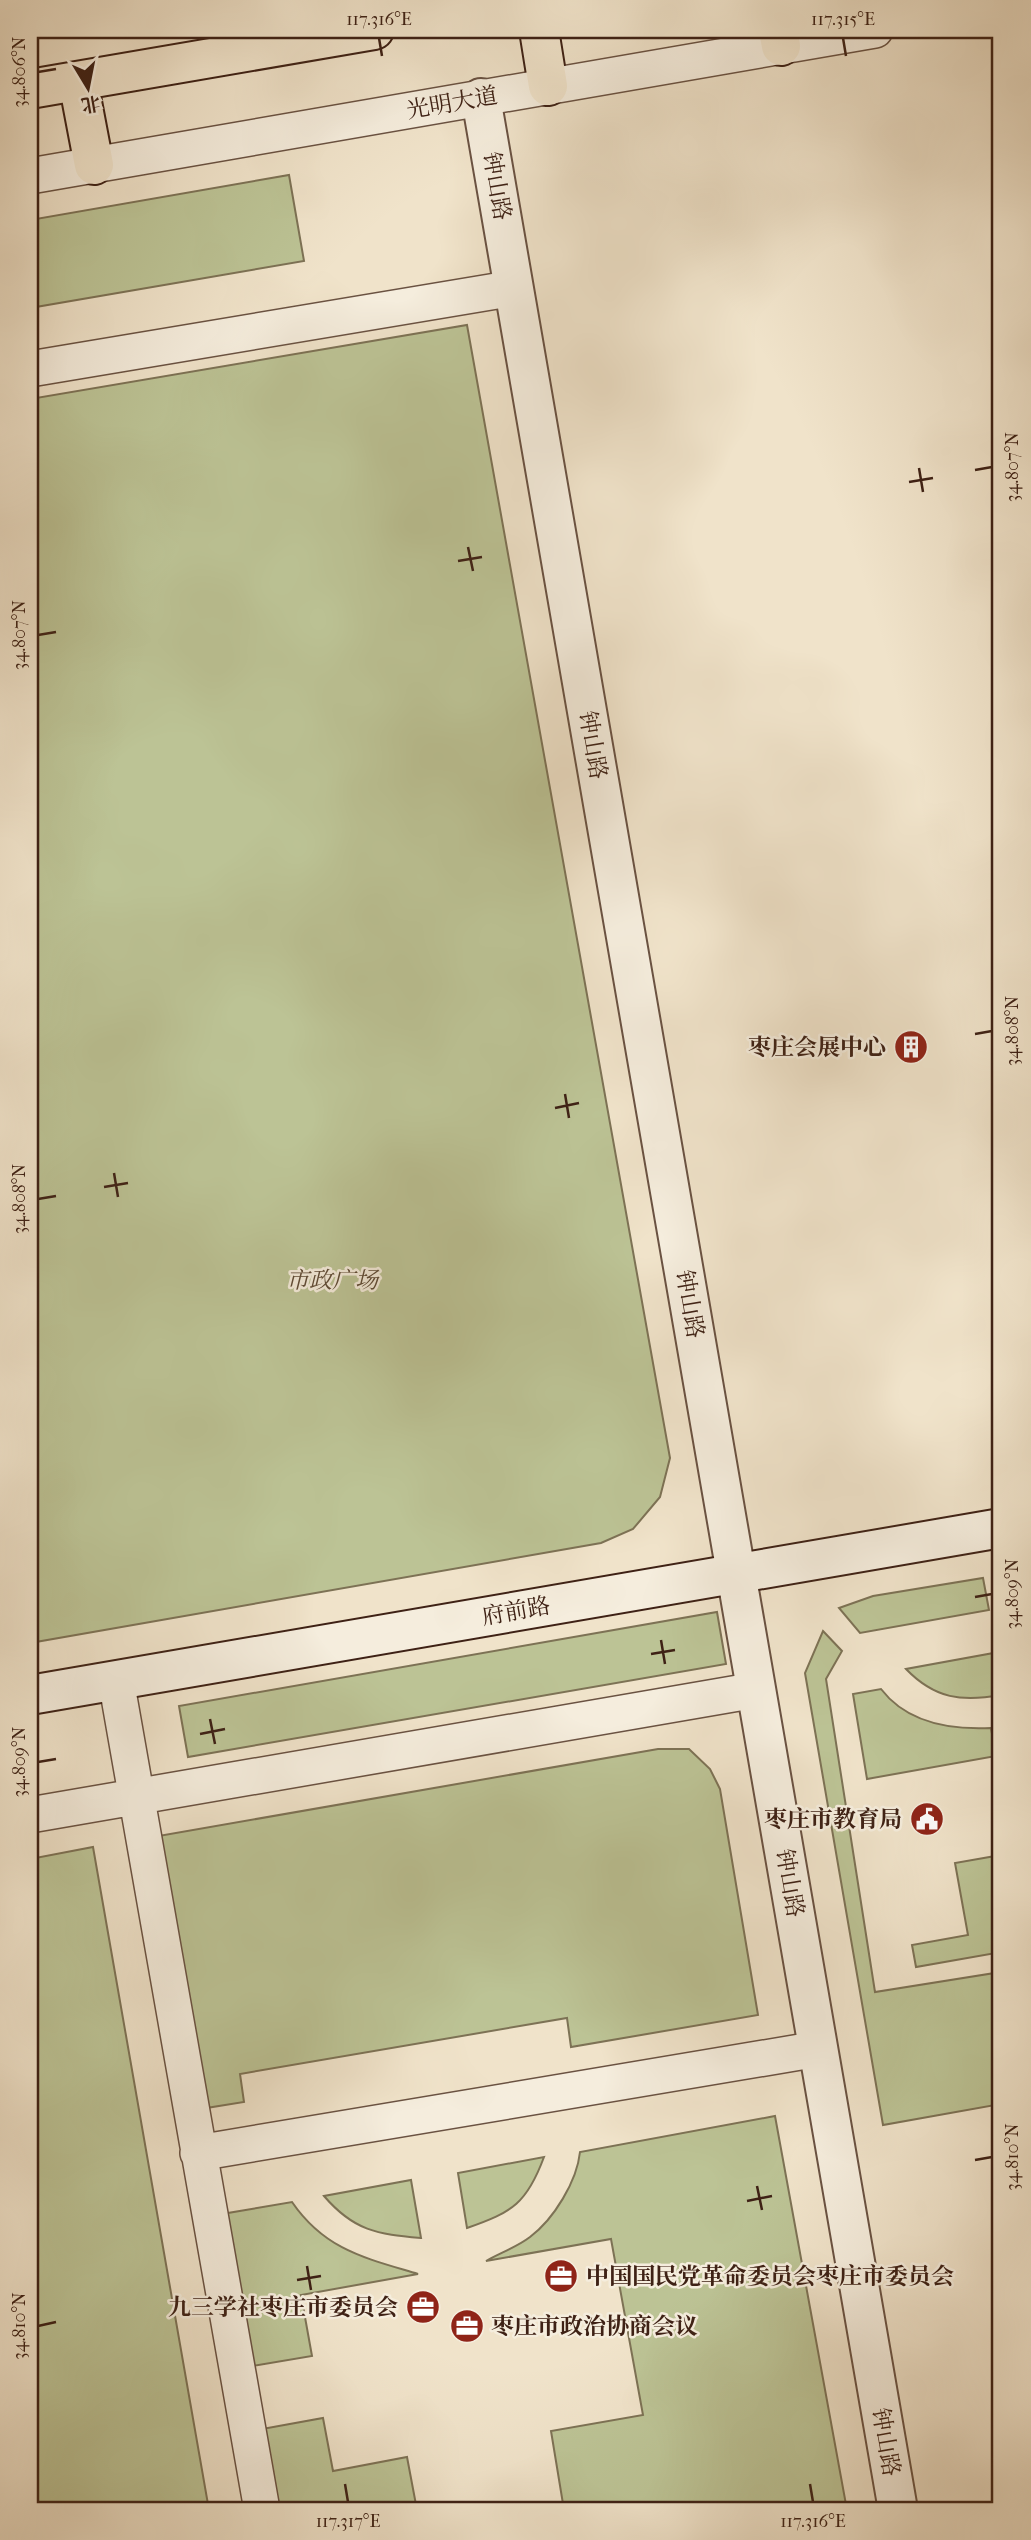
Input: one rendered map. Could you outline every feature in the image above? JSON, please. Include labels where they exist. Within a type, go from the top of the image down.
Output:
[{"type":"main road","points":[[30,89],[374,30]]},
{"type":"main road","points":[[539,30],[548,86]]},
{"type":"main road","points":[[78,81],[94,165]]},
{"type":"street","name":"光明大道","points":[[30,176],[548,86],[780,38],[875,30]]},
{"type":"street","name":"钟山路","points":[[481,98],[898,2510]]},
{"type":"street","points":[[30,369],[514,288]]},
{"type":"street","name":"府前路","points":[[30,1695],[1001,1528]]},
{"type":"street","points":[[116,1680],[262,2510]]},
{"type":"street","points":[[30,1815],[756,1690]]},
{"type":"street","points":[[198,2153],[818,2049]]},
{"type":"green space","points":[[289,175],[304,261],[30,308],[30,220]]},
{"type":"green space","name":"市政广场","points":[[467,325],[670,1458],[660,1497],[633,1529],[601,1543],[30,1643],[30,399]]},
{"type":"green space","points":[[983,1578],[989,1610],[860,1633],[839,1608],[873,1596]]},
{"type":"green space","points":[[717,1612],[726,1664],[188,1757],[179,1706]]},
{"type":"green space","points":[[823,1631],[842,1651],[826,1679],[875,1992],[1001,1972],[1001,2104],[883,2125],[805,1673]]},
{"type":"green space","points":[[999,1652],[1001,1695],[974,1698],[950,1696],[928,1687],[906,1669]]},
{"type":"green space","points":[[881,1689],[903,1710],[930,1722],[960,1728],[991,1728],[996,1756],[867,1779],[853,1694]]},
{"type":"green space","points":[[658,1749],[689,1749],[710,1769],[720,1789],[758,2015],[571,2047],[567,2018],[240,2074],[244,2102],[200,2109],[147,1838]]},
{"type":"green space","points":[[93,1847],[209,2510],[30,2510],[30,1859]]},
{"type":"green space","points":[[1001,1855],[1001,1929],[992,1931],[996,1953],[916,1967],[912,1945],[968,1935],[955,1863]]},
{"type":"green space","points":[[775,2116],[847,2510],[564,2510],[551,2431],[643,2415],[611,2239],[486,2261],[525,2241],[548,2220],[569,2187],[580,2152]]},
{"type":"green space","points":[[544,2157],[531,2185],[516,2204],[496,2217],[467,2228],[458,2173]]},
{"type":"green space","points":[[411,2180],[421,2238],[367,2229],[346,2217],[324,2196]]},
{"type":"green space","points":[[292,2202],[318,2231],[332,2242],[364,2257],[418,2274],[301,2295],[312,2356],[240,2368],[216,2225],[228,2213]]},
{"type":"green space","points":[[323,2418],[333,2471],[407,2457],[417,2510],[265,2510],[251,2431]]},
{"type":"place","name":"枣庄会展中心","points":[[911,1047]]},
{"type":"place","name":"枣庄市教育局","points":[[927,1819]]},
{"type":"place","name":"中国国民党革命委员会枣庄市委员会","points":[[561,2276]]},
{"type":"place","name":"九三学社枣庄市委员会","points":[[423,2307]]},
{"type":"place","name":"枣庄市政治协商会议","points":[[467,2326]]}]
